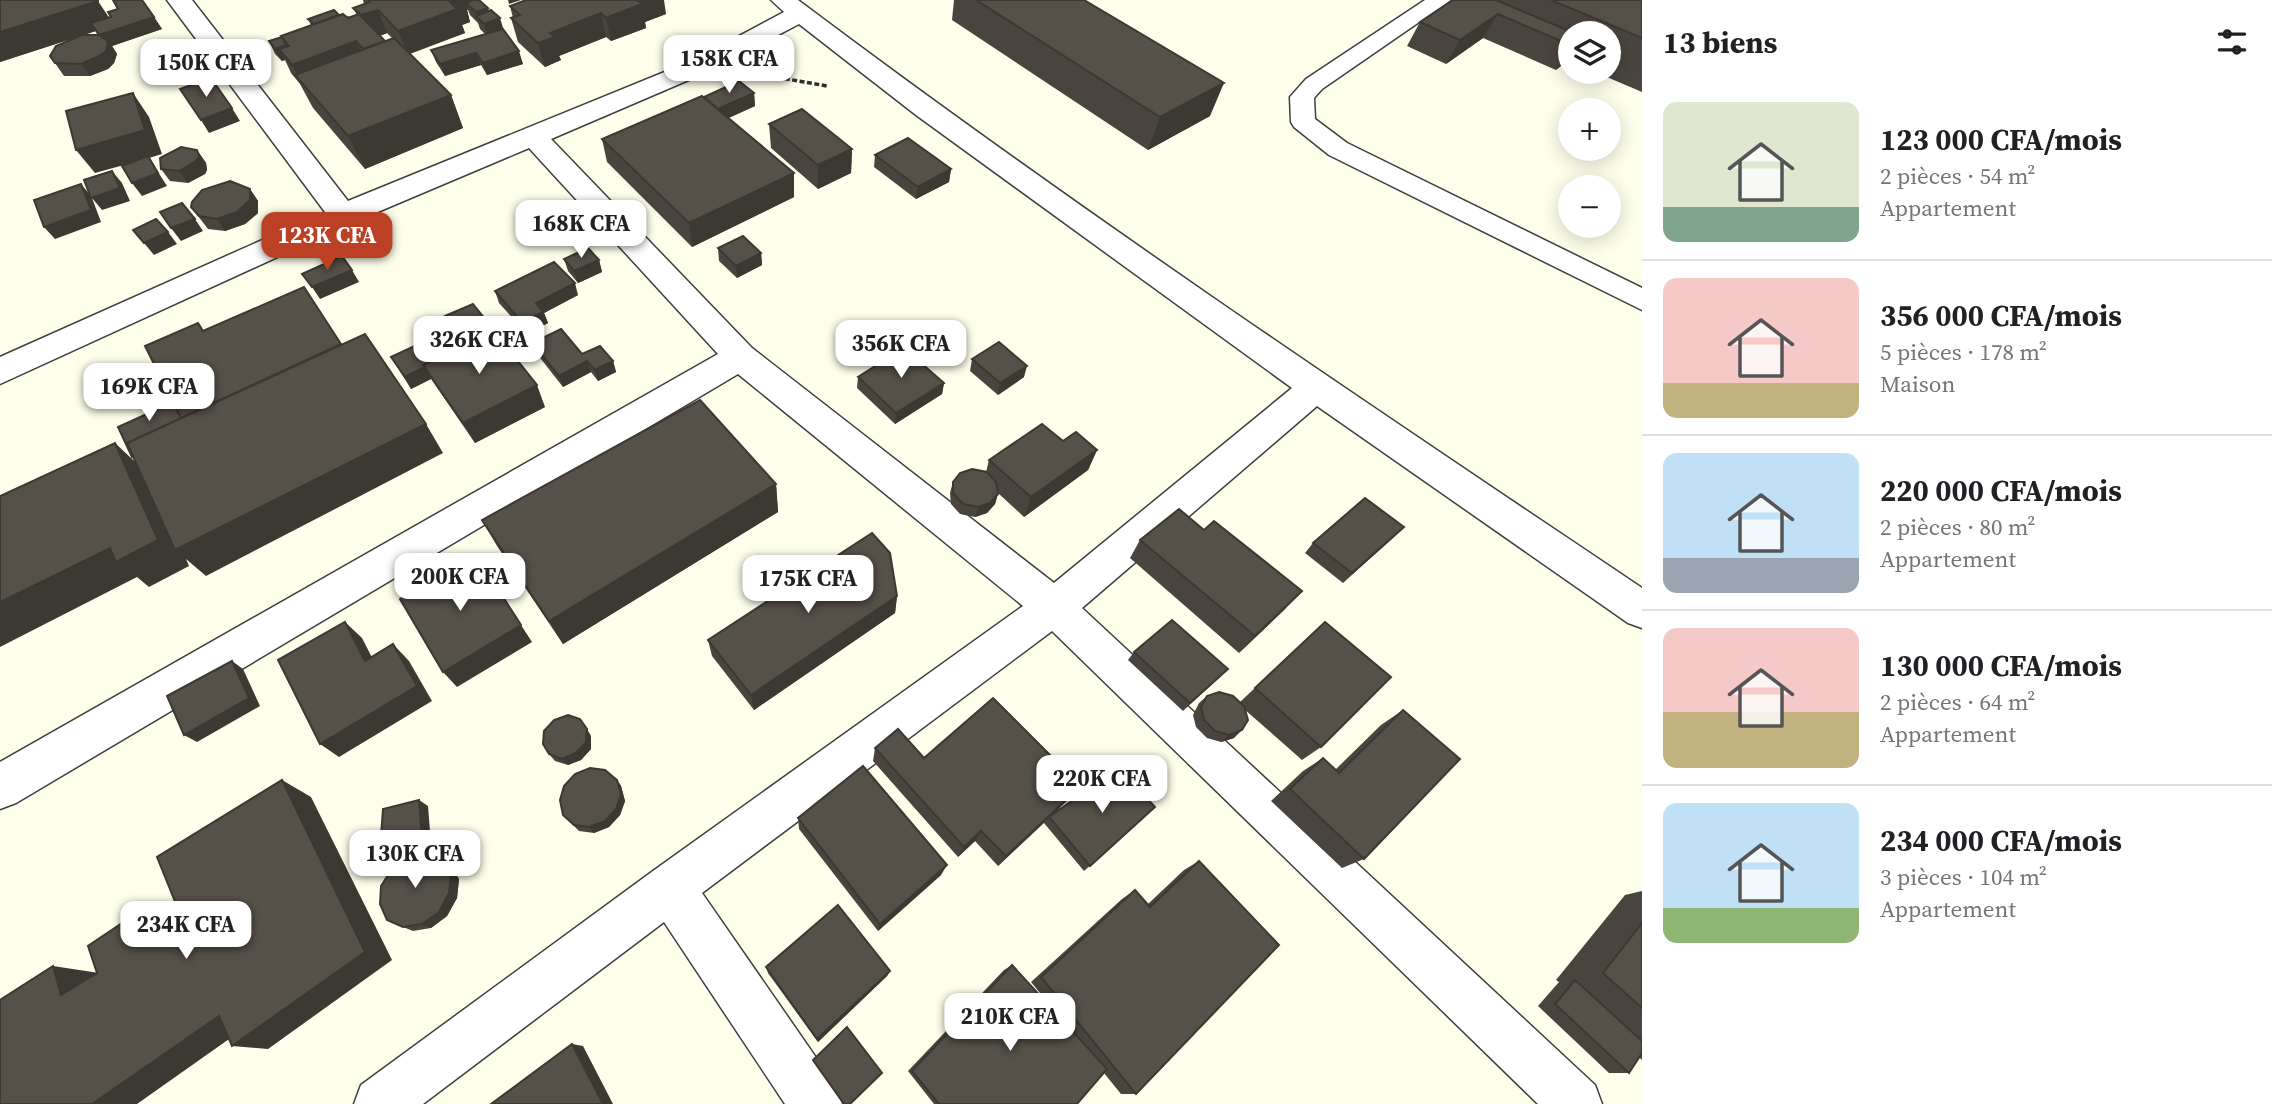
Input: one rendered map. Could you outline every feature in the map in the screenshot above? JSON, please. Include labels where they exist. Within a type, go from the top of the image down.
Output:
[{"type":"street","points":[[179,0],[343,215]]},
{"type":"street","points":[[0,371],[343,215],[703,65],[792,6],[937,117],[1315,387],[1642,610]]},
{"type":"street","points":[[534,137],[740,357],[1054,607],[1576,1104]]},
{"type":"street","points":[[0,787],[740,357]]},
{"type":"street","points":[[380,1104],[1054,607],[1315,387]]},
{"type":"street","points":[[670,888],[816,1104]]},
{"type":"lane","points":[[1440,0],[1314,84],[1302,97],[1303,122],[1338,149],[1642,300]]},
{"type":"path","points":[[703,65],[835,88]]},
{"type":"building","points":[[0,0],[98,0],[98,1],[0,32]]},
{"type":"building","points":[[113,0],[142,0],[154,17],[99,35],[91,23],[111,17],[108,12],[118,9]]},
{"type":"building","points":[[369,0],[456,0],[450,2],[457,9],[398,31],[378,10],[361,15],[353,8],[370,2]]},
{"type":"building","points":[[479,0],[488,8],[476,12],[466,3]]},
{"type":"building","points":[[526,0],[637,0],[642,4],[606,18],[601,13],[550,33],[555,37],[538,43],[511,18],[520,15],[510,6]]},
{"type":"building","points":[[976,0],[1084,0],[1224,83],[1160,117]]},
{"type":"building","points":[[1453,0],[1496,0],[1558,26],[1558,40],[1498,14],[1460,40],[1420,22]]},
{"type":"building","points":[[1551,0],[1642,0],[1642,38],[1621,29],[1621,21],[1601,21]]},
{"type":"building","points":[[334,10],[339,15],[314,24],[308,19]]},
{"type":"building","points":[[491,10],[500,18],[484,24],[476,16]]},
{"type":"building","points":[[343,14],[348,18],[359,14],[385,41],[363,49],[356,41],[292,65],[279,49],[289,46],[281,36]]},
{"type":"building","points":[[503,29],[519,51],[483,63],[476,53],[440,64],[431,50]]},
{"type":"building","points":[[82,35],[99,35],[108,41],[106,51],[81,64],[55,63],[50,56],[56,46]]},
{"type":"building","points":[[282,37],[286,45],[275,49],[269,41]]},
{"type":"building","points":[[394,38],[451,95],[348,136],[295,75]]},
{"type":"building","points":[[211,78],[232,108],[201,120],[180,89]]},
{"type":"building","points":[[739,81],[754,93],[718,109],[704,97]]},
{"type":"building","points":[[133,93],[145,130],[76,150],[66,111]]},
{"type":"building","points":[[702,96],[794,173],[689,223],[602,139]]},
{"type":"building","points":[[802,109],[852,149],[818,165],[769,124]]},
{"type":"building","points":[[908,138],[951,169],[918,187],[875,155]]},
{"type":"building","points":[[181,147],[197,150],[199,157],[179,171],[161,169],[160,158]]},
{"type":"building","points":[[148,156],[158,173],[132,183],[122,166]]},
{"type":"building","points":[[112,171],[120,188],[91,198],[84,180]]},
{"type":"building","points":[[230,181],[250,189],[250,200],[237,212],[217,219],[199,216],[191,207],[202,190]]},
{"type":"building","points":[[81,184],[91,210],[44,227],[34,200]]},
{"type":"building","points":[[182,203],[195,219],[171,228],[160,212]]},
{"type":"building","points":[[156,219],[168,232],[144,243],[133,230]]},
{"type":"building","points":[[743,236],[761,253],[736,266],[718,248]]},
{"type":"building","points":[[588,248],[599,260],[574,271],[564,259]]},
{"type":"building","points":[[342,256],[352,270],[312,287],[302,274]]},
{"type":"building","points":[[554,262],[575,283],[536,303],[543,312],[522,322],[495,291]]},
{"type":"building","points":[[304,287],[341,344],[181,418],[145,346],[198,323],[203,331]]},
{"type":"building","points":[[473,304],[485,319],[457,332],[445,316]]},
{"type":"building","points":[[561,329],[582,354],[600,346],[613,361],[595,370],[587,361],[559,376],[532,343]]},
{"type":"building","points":[[494,331],[537,385],[463,423],[423,365]]},
{"type":"building","points":[[365,334],[426,424],[175,550],[127,443]]},
{"type":"building","points":[[432,338],[444,355],[405,377],[391,357]]},
{"type":"building","points":[[999,342],[1027,366],[1000,383],[972,359]]},
{"type":"building","points":[[904,348],[944,383],[896,413],[858,377]]},
{"type":"building","points":[[700,400],[776,484],[549,621],[482,520]]},
{"type":"building","points":[[173,402],[181,418],[127,443],[132,457],[118,427]]},
{"type":"building","points":[[1042,424],[1063,441],[1076,432],[1097,450],[1031,497],[989,460]]},
{"type":"building","points":[[115,443],[158,540],[116,562],[110,548],[0,602],[0,496]]},
{"type":"building","points":[[972,469],[987,472],[996,482],[998,494],[990,503],[978,507],[963,504],[953,493],[953,482],[960,473]]},
{"type":"building","points":[[1365,498],[1404,527],[1352,573],[1313,543]]},
{"type":"building","points":[[1179,509],[1204,530],[1214,521],[1302,591],[1255,636],[1140,540]]},
{"type":"building","points":[[872,533],[890,553],[897,596],[751,695],[708,640]]},
{"type":"building","points":[[476,555],[521,625],[443,672],[400,599]]},
{"type":"building","points":[[1172,620],[1228,669],[1190,703],[1134,652]]},
{"type":"building","points":[[345,622],[365,661],[393,644],[417,686],[320,744],[278,660]]},
{"type":"building","points":[[1325,622],[1391,677],[1321,747],[1255,688]]},
{"type":"building","points":[[232,661],[249,698],[184,735],[167,696]]},
{"type":"building","points":[[1219,692],[1233,696],[1244,706],[1248,720],[1242,730],[1229,735],[1215,731],[1204,720],[1201,707],[1207,696]]},
{"type":"building","points":[[993,698],[1081,786],[1006,856],[981,831],[964,847],[875,748],[898,729],[924,758]]},
{"type":"building","points":[[1403,710],[1460,759],[1364,859],[1290,789],[1323,758],[1339,773]]},
{"type":"building","points":[[568,715],[580,719],[587,729],[586,742],[576,753],[562,759],[549,754],[543,744],[544,731],[554,720]]},
{"type":"building","points":[[863,766],[947,865],[880,924],[798,818]]},
{"type":"building","points":[[590,768],[605,770],[617,780],[621,794],[616,809],[605,821],[589,827],[574,825],[563,815],[560,800],[564,786],[575,774]]},
{"type":"building","points":[[1118,768],[1155,807],[1090,866],[1049,817]]},
{"type":"building","points":[[282,780],[365,952],[232,1046],[219,1016],[92,1104],[0,1104],[0,1000],[53,966],[61,995],[97,973],[88,946],[143,909],[150,927],[178,909],[157,857]]},
{"type":"building","points":[[419,800],[422,839],[380,849],[383,809]]},
{"type":"building","points":[[428,854],[442,861],[451,875],[449,893],[439,912],[422,924],[403,927],[387,920],[380,904],[381,886],[392,869],[409,856]]},
{"type":"building","points":[[1199,861],[1279,945],[1136,1094],[1041,977],[1135,890],[1150,907]]},
{"type":"building","points":[[838,905],[890,971],[817,1039],[766,967]]},
{"type":"building","points":[[1642,923],[1642,1008],[1603,973]]},
{"type":"building","points":[[1012,965],[1107,1069],[1077,1104],[939,1104],[912,1071]]},
{"type":"building","points":[[1575,980],[1642,1041],[1642,1053],[1629,1073],[1555,1004]]},
{"type":"building","points":[[847,1027],[882,1073],[850,1104],[844,1104],[813,1060]]},
{"type":"building","points":[[572,1044],[603,1104],[491,1104]]}]
